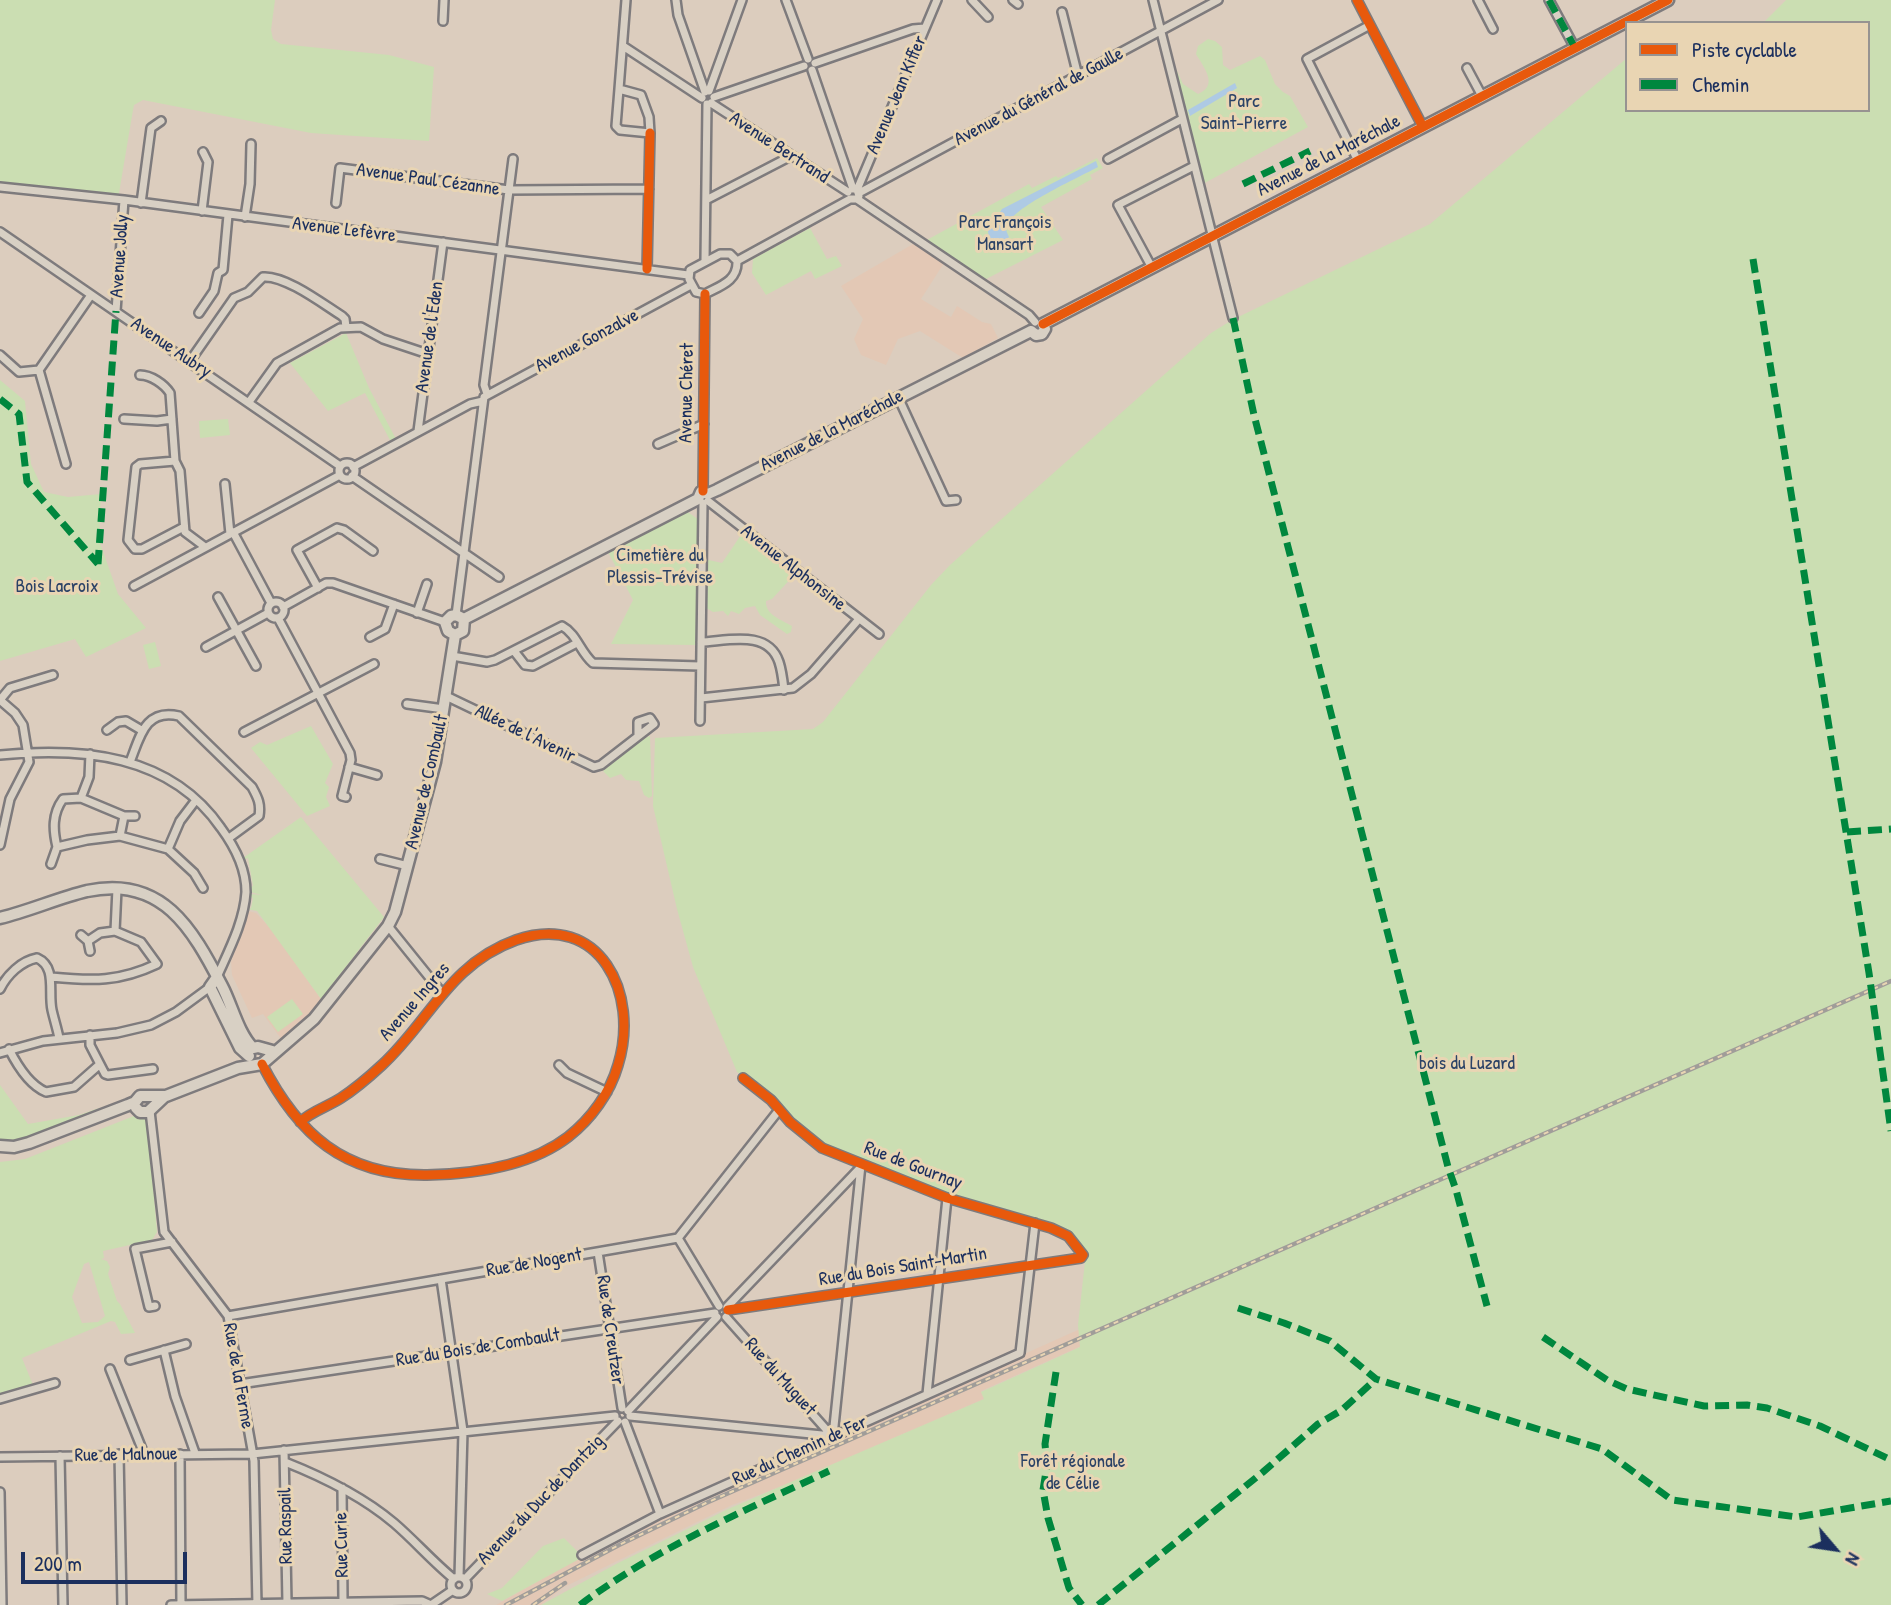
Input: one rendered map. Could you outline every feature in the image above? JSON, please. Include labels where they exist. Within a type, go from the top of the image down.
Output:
[{"type":"street","points":[[443,21],[444,0]]},
{"type":"street","points":[[626,0],[616,126],[620,131],[650,133]]},
{"type":"street","points":[[676,0],[677,15],[708,97]]},
{"type":"street","points":[[705,260],[708,97],[742,0]]},
{"type":"street","points":[[786,0],[854,194]]},
{"type":"street","name":"Avenue Jean Kiffer","points":[[854,194],[937,0]]},
{"type":"street","points":[[972,0],[988,17]]},
{"type":"street","points":[[1153,0],[1233,318]]},
{"type":"street","name":"Avenue du Général de Gaulle","points":[[737,261],[854,194],[1218,0]]},
{"type":"street","points":[[1357,0],[1423,127]]},
{"type":"street","points":[[1478,0],[1493,29]]},
{"type":"street","points":[[1549,0],[1575,48]]},
{"type":"street","name":"Avenue de la Maréchale","points":[[1630,21],[1668,2]]},
{"type":"street","points":[[1062,12],[1078,76]]},
{"type":"street","name":"Avenue de la Maréchale","points":[[460,617],[704,498],[1625,23]]},
{"type":"street","points":[[1358,160],[1307,59],[1370,25]]},
{"type":"street","points":[[708,97],[913,29],[925,28]]},
{"type":"street","name":"Avenue Bertrand","points":[[623,46],[708,97],[791,156],[854,194],[1018,308],[1037,326]]},
{"type":"street","points":[[1467,68],[1482,96]]},
{"type":"street","points":[[619,89],[641,95],[649,117],[648,269]]},
{"type":"street","points":[[1108,159],[1182,119]]},
{"type":"street","points":[[141,203],[151,128],[161,121]]},
{"type":"street","points":[[245,217],[250,184],[251,144]]},
{"type":"street","points":[[202,211],[208,162],[203,152]]},
{"type":"street","points":[[706,200],[791,156]]},
{"type":"street","points":[[446,622],[448,631],[455,635],[465,627],[460,617],[464,553],[513,159]]},
{"type":"street","points":[[1151,266],[1118,205],[1194,166]]},
{"type":"street","name":"Avenue Paul Cézanne","points":[[336,203],[340,168],[509,190]]},
{"type":"street","name":"Avenue Lefèvre","points":[[0,187],[124,200],[688,275]]},
{"type":"street","points":[[509,190],[649,189]]},
{"type":"street","name":"Avenue Jolly","points":[[116,311],[124,200]]},
{"type":"street","points":[[199,313],[214,290],[218,272],[223,270],[228,215]]},
{"type":"street","name":"Avenue Aubry","points":[[0,232],[249,402],[340,470]]},
{"type":"street","name":"Avenue de l'Eden","points":[[418,432],[443,242]]},
{"type":"street","points":[[730,254],[737,261],[735,274],[730,280],[705,294],[696,292],[691,285],[688,275],[690,270],[705,260],[716,255],[730,254]]},
{"type":"street","points":[[190,361],[234,298],[248,292],[262,277],[278,280],[298,289],[342,316],[346,327]]},
{"type":"street","name":"Avenue Gonzalve","points":[[353,467],[691,285]]},
{"type":"street","name":"Avenue Chéret","points":[[700,720],[705,294]]},
{"type":"street","points":[[0,355],[19,372],[39,370],[91,295]]},
{"type":"street","points":[[249,402],[277,363],[346,327],[361,327],[383,340],[428,354]]},
{"type":"street","points":[[39,370],[66,464]]},
{"type":"street","points":[[140,375],[148,375],[167,389],[175,461],[180,471],[185,532],[205,547]]},
{"type":"street","points":[[898,397],[946,501],[956,500]]},
{"type":"street","points":[[124,419],[172,419]]},
{"type":"street","points":[[658,444],[704,424]]},
{"type":"street","points":[[175,461],[140,464],[136,467],[128,540],[135,549],[142,549],[184,527]]},
{"type":"street","points":[[134,586],[231,533],[340,470],[347,463],[353,467],[352,476]]},
{"type":"street","points":[[340,470],[347,478],[352,476]]},
{"type":"street","points":[[352,476],[499,577]]},
{"type":"street","points":[[206,647],[268,613],[271,603],[231,533],[225,484]]},
{"type":"street","name":"Avenue Alphonsine","points":[[704,498],[879,634]]},
{"type":"street","points":[[318,588],[297,550],[337,528],[373,551]]},
{"type":"street","points":[[283,607],[326,583],[334,583],[446,622]]},
{"type":"street","points":[[417,613],[427,584]]},
{"type":"street","points":[[218,597],[256,666]]},
{"type":"street","points":[[271,603],[276,602],[283,607]]},
{"type":"street","points":[[370,637],[385,629],[394,604]]},
{"type":"street","points":[[278,618],[282,615],[283,607]]},
{"type":"street","points":[[268,613],[278,618],[350,753],[342,796],[346,797]]},
{"type":"street","points":[[446,622],[448,618],[460,617]]},
{"type":"street","points":[[701,698],[793,688],[802,683],[859,619]]},
{"type":"street","points":[[452,656],[487,662],[562,626],[571,631],[586,657],[593,663],[700,666]]},
{"type":"street","name":"Avenue de Combault","points":[[151,1105],[166,1096],[260,1057],[314,1019],[388,926],[396,912],[435,762],[455,635]]},
{"type":"street","points":[[701,642],[749,638],[758,640],[776,655],[780,663],[784,690]]},
{"type":"street","points":[[514,651],[525,665],[533,666],[578,643]]},
{"type":"street","points":[[244,732],[374,664]]},
{"type":"street","points":[[0,845],[10,799],[29,762],[23,725],[15,713],[0,700],[10,688],[53,675]]},
{"type":"street","name":"Allée de l'Avenir","points":[[446,696],[594,767],[601,765],[638,736]]},
{"type":"street","points":[[407,704],[444,709]]},
{"type":"street","points":[[130,762],[143,731],[156,716],[179,716],[252,787],[261,808],[259,816],[229,838]]},
{"type":"street","points":[[107,730],[118,722],[125,721],[143,731]]},
{"type":"street","points":[[0,755],[28,752],[90,754],[130,762],[164,777],[196,800],[229,838],[243,871],[245,901],[238,929],[217,978],[210,987],[176,1012],[151,1025],[125,1032],[59,1038],[0,1053]]},
{"type":"street","points":[[82,798],[89,777],[90,754]]},
{"type":"street","points":[[349,767],[377,775]]},
{"type":"street","points":[[51,864],[57,847],[54,824],[56,808],[63,799],[82,798],[124,816],[135,816]]},
{"type":"street","points":[[168,849],[180,821],[196,800]]},
{"type":"street","points":[[120,836],[124,816]]},
{"type":"street","points":[[57,847],[120,836],[168,849],[194,873],[203,888]]},
{"type":"street","points":[[380,859],[408,866]]},
{"type":"street","points":[[194,873],[201,868]]},
{"type":"street","points":[[115,931],[117,888]]},
{"type":"street","points":[[0,918],[88,891],[117,888],[144,892],[169,907],[199,943],[217,978],[242,1041],[260,1057]]},
{"type":"street","points":[[388,926],[442,993]]},
{"type":"street","points":[[51,977],[109,980],[132,975],[157,964],[141,942],[115,931],[100,933],[88,942]]},
{"type":"street","name":"Avenue Ingres","points":[[260,1057],[300,1122],[330,1149],[355,1164],[374,1170],[411,1175],[459,1173],[505,1166],[550,1148],[578,1128],[607,1092],[620,1061],[624,1017],[622,997],[616,979],[606,963],[586,944],[567,936],[549,934],[515,941],[474,963],[442,993],[381,1066],[339,1099],[309,1114],[300,1122]]},
{"type":"street","points":[[81,935],[88,942],[90,951]]},
{"type":"street","points":[[0,989],[10,974],[32,959],[44,962],[51,977],[51,1008],[59,1038]]},
{"type":"street","points":[[210,987],[230,1016]]},
{"type":"street","points":[[90,1035],[90,1045],[99,1065],[108,1075],[153,1069]]},
{"type":"street","points":[[9,1049],[15,1062],[33,1083],[46,1092],[74,1087],[99,1065]]},
{"type":"street","points":[[559,1065],[567,1073],[607,1092]]},
{"type":"street","name":"Rue de Gournay","points":[[743,1078],[771,1100],[822,1148],[861,1166],[947,1198],[1035,1223],[1068,1236],[1082,1252],[1082,1257]]},
{"type":"street","points":[[0,1148],[29,1143],[135,1105],[140,1096],[151,1105],[143,1113],[135,1105]]},
{"type":"street","name":"Rue de la Ferme","points":[[151,1105],[164,1231],[228,1315],[252,1454],[257,1604]]},
{"type":"street","points":[[678,1238],[779,1110]]},
{"type":"street","points":[[293,1113],[309,1114]]},
{"type":"street","points":[[252,1454],[623,1416],[833,1436],[861,1166]]},
{"type":"street","name":"Avenue du Duc de Dantzig","points":[[459,1578],[623,1416],[861,1166]]},
{"type":"street","points":[[927,1394],[947,1198]]},
{"type":"street","points":[[1030,1266],[1035,1223]]},
{"type":"street","points":[[153,1245],[164,1231]]},
{"type":"street","name":"Rue de Nogent","points":[[228,1315],[678,1238]]},
{"type":"street","name":"Rue du Muguet","points":[[678,1238],[722,1312],[833,1436]]},
{"type":"street","points":[[155,1306],[149,1307],[135,1249],[172,1242]]},
{"type":"street","name":"Rue de Creutzer","points":[[598,1252],[623,1416],[660,1514]]},
{"type":"street","name":"Rue du Bois Saint-Martin","points":[[722,1312],[1082,1257]]},
{"type":"street","name":"Rue du Chemin de Fer","points":[[582,1555],[660,1514],[1020,1353],[1030,1266]]},
{"type":"street","points":[[441,1279],[463,1431],[459,1578],[451,1585],[453,1590]]},
{"type":"street","name":"Rue du Bois de Combault","points":[[240,1384],[722,1312]]},
{"type":"street","points":[[130,1360],[186,1344]]},
{"type":"street","points":[[164,1350],[195,1453]]},
{"type":"street","points":[[110,1369],[144,1454]]},
{"type":"street","points":[[0,1399],[55,1382]]},
{"type":"street","name":"Rue Raspail","points":[[285,1450],[287,1603]]},
{"type":"street","points":[[119,1454],[121,1605]]},
{"type":"street","points":[[180,1454],[181,1605]]},
{"type":"street","name":"Rue de Malnoue","points":[[0,1457],[252,1454]]},
{"type":"street","points":[[60,1456],[62,1605]]},
{"type":"street","points":[[285,1462],[313,1472],[342,1488],[393,1522],[467,1586],[460,1593],[453,1590]]},
{"type":"street","name":"Rue Curie","points":[[342,1488],[343,1602]]},
{"type":"street","points":[[0,1492],[2,1605]]},
{"type":"street","points":[[172,1605],[422,1601],[431,1605],[453,1590]]},
{"type":"shaded area","points":[[913,244],[944,263],[921,299],[951,317],[957,306],[982,322],[991,324],[998,338],[963,358],[920,331],[898,339],[886,365],[861,355],[854,339],[863,319],[841,286]]},
{"type":"shaded area","points":[[248,911],[256,913],[272,930],[321,999],[307,1017],[282,1040],[263,1014],[252,1018],[232,975],[231,962]]},
{"type":"shaded area","points":[[1195,1295],[981,1391],[984,1399],[793,1482],[732,1505],[564,1587],[541,1605],[496,1605],[572,1562],[675,1511],[1071,1333],[1078,1330],[1088,1332]]},
{"type":"green space","points":[[0,0],[275,0],[271,30],[273,39],[281,44],[389,55],[434,67],[429,141],[311,133],[143,100],[134,105],[118,199],[0,185]]},
{"type":"green space","name":"bois du Luzard","points":[[1786,0],[1891,0],[1891,1605],[541,1605],[616,1564],[728,1509],[984,1399],[981,1392],[1080,1347],[1078,1325],[1086,1252],[1068,1234],[1043,1222],[931,1189],[822,1145],[789,1119],[774,1100],[737,1072],[693,967],[677,909],[653,806],[655,738],[813,729],[823,722],[931,585],[950,565],[1211,333],[1232,320],[1430,224],[1625,60],[1625,112],[1870,112],[1870,21],[1765,21]]},
{"type":"green space","name":"Parc Saint-Pierre","points":[[1208,39],[1222,47],[1223,65],[1230,70],[1260,56],[1265,60],[1275,84],[1290,96],[1308,127],[1201,185],[1172,60],[1183,84],[1198,94],[1208,86],[1209,81],[1196,54],[1198,46]]},
{"type":"green space","name":"Parc François Mansart","points":[[1097,158],[1103,168],[1090,175],[1092,179],[1041,207],[1063,240],[984,280],[925,241],[1029,184],[1032,188]]},
{"type":"green space","points":[[810,228],[827,259],[836,256],[842,266],[815,279],[811,271],[766,295],[752,273],[753,259]]},
{"type":"green space","points":[[346,333],[369,388],[396,439],[391,442],[365,393],[328,411],[290,363]]},
{"type":"green space","name":"Bois Lacroix","points":[[0,380],[25,401],[31,464],[44,492],[68,497],[101,494],[99,540],[118,594],[146,628],[86,657],[75,639],[0,661]]},
{"type":"green space","points":[[228,419],[230,435],[200,438],[199,421]]},
{"type":"green space","name":"Cimetière du Plessis-Trévise","points":[[685,510],[699,520],[696,645],[611,644],[633,600],[607,550]]},
{"type":"green space","points":[[743,532],[796,573],[772,599],[766,601],[771,613],[792,626],[791,632],[787,634],[760,615],[755,606],[745,608],[739,614],[731,611],[728,616],[723,611],[713,612],[703,606],[704,559],[722,563]]},
{"type":"green space","points":[[155,642],[161,666],[149,669],[143,645]]},
{"type":"green space","points":[[311,726],[333,764],[325,783],[329,787],[326,797],[330,806],[307,816],[251,748],[260,742],[267,745]]},
{"type":"green space","points":[[650,736],[652,796],[649,798],[644,795],[639,781],[626,780],[621,774],[610,778],[603,771]]},
{"type":"green space","points":[[301,817],[384,917],[321,999],[257,911],[247,909],[251,908],[253,898],[249,897],[250,894],[262,895],[250,892],[249,887],[253,886],[248,858],[243,858]]},
{"type":"green space","points":[[292,999],[303,1014],[278,1032],[267,1017]]},
{"type":"green space","points":[[0,1085],[28,1124],[79,1115],[118,1104],[14,1144],[0,1143]]},
{"type":"green space","points":[[134,1116],[145,1119],[157,1232],[152,1240],[103,1251],[104,1258],[101,1259],[107,1261],[110,1267],[108,1274],[117,1301],[135,1333],[121,1334],[115,1322],[111,1321],[22,1358],[33,1385],[0,1394],[0,1162],[25,1159]],"holes":[[[89,1262],[105,1316],[98,1322],[82,1323],[72,1297],[84,1264]]]},
{"type":"green space","points":[[564,1538],[583,1557],[502,1601],[487,1594],[502,1588],[543,1546]]},
{"type":"water","points":[[1235,83],[1237,88],[1190,116],[1188,110]]},
{"type":"water","points":[[1096,161],[1098,167],[1032,202],[1010,219],[1006,227],[1009,237],[1002,244],[997,245],[989,239],[988,231],[1002,209]]},
{"type":"railway","points":[[506,1605],[619,1545],[706,1503],[1891,981]]},
{"type":"railway","points":[[533,1605],[565,1583]]},
{"type":"marked path","points":[[1549,0],[1575,48]]},
{"type":"marked path","points":[[1243,184],[1310,151]]},
{"type":"marked path","points":[[1753,259],[1869,973],[1891,1131]]},
{"type":"marked path","points":[[98,564],[116,311]]},
{"type":"marked path","points":[[1233,318],[1254,415],[1448,1167],[1487,1306]]},
{"type":"marked path","points":[[0,399],[19,414],[27,482],[98,564]]},
{"type":"marked path","points":[[1847,832],[1891,829]]},
{"type":"marked path","points":[[1238,1308],[1330,1341],[1376,1379],[1602,1449],[1672,1500],[1797,1517],[1891,1501]]},
{"type":"marked path","points":[[1543,1337],[1607,1380],[1627,1389],[1704,1406],[1747,1405],[1767,1408],[1820,1426],[1891,1460]]},
{"type":"marked path","points":[[1056,1372],[1045,1444],[1047,1465],[1043,1490],[1048,1518],[1069,1588],[1082,1605]]},
{"type":"marked path","points":[[1098,1605],[1263,1472],[1318,1424],[1342,1410],[1376,1379]]},
{"type":"marked path","points":[[580,1605],[670,1548],[829,1471]]},
{"type":"cycle path","points":[[1357,0],[1423,127]]},
{"type":"cycle path","points":[[1627,21],[1668,0]]},
{"type":"cycle path","points":[[1043,324],[1625,22]]},
{"type":"cycle path","points":[[647,269],[650,133]]},
{"type":"cycle path","points":[[703,491],[705,294]]},
{"type":"cycle path","points":[[262,1064],[291,1111],[308,1130],[348,1159],[371,1168],[427,1175],[500,1167],[553,1147],[576,1130],[599,1105],[618,1065],[623,1038],[623,1011],[618,987],[607,965],[591,948],[570,937],[545,934],[516,940],[493,950],[473,964],[442,995],[399,1048],[367,1078],[341,1098],[309,1115],[305,1118],[300,1122]]},
{"type":"cycle path","points":[[728,1310],[1081,1258],[1083,1255],[1068,1236],[1051,1228],[947,1198],[822,1148],[790,1122],[771,1100],[743,1078]]},
{"type":"park label","name":"Forêt régionale de Célie","points":[[1073,1473]]}]
